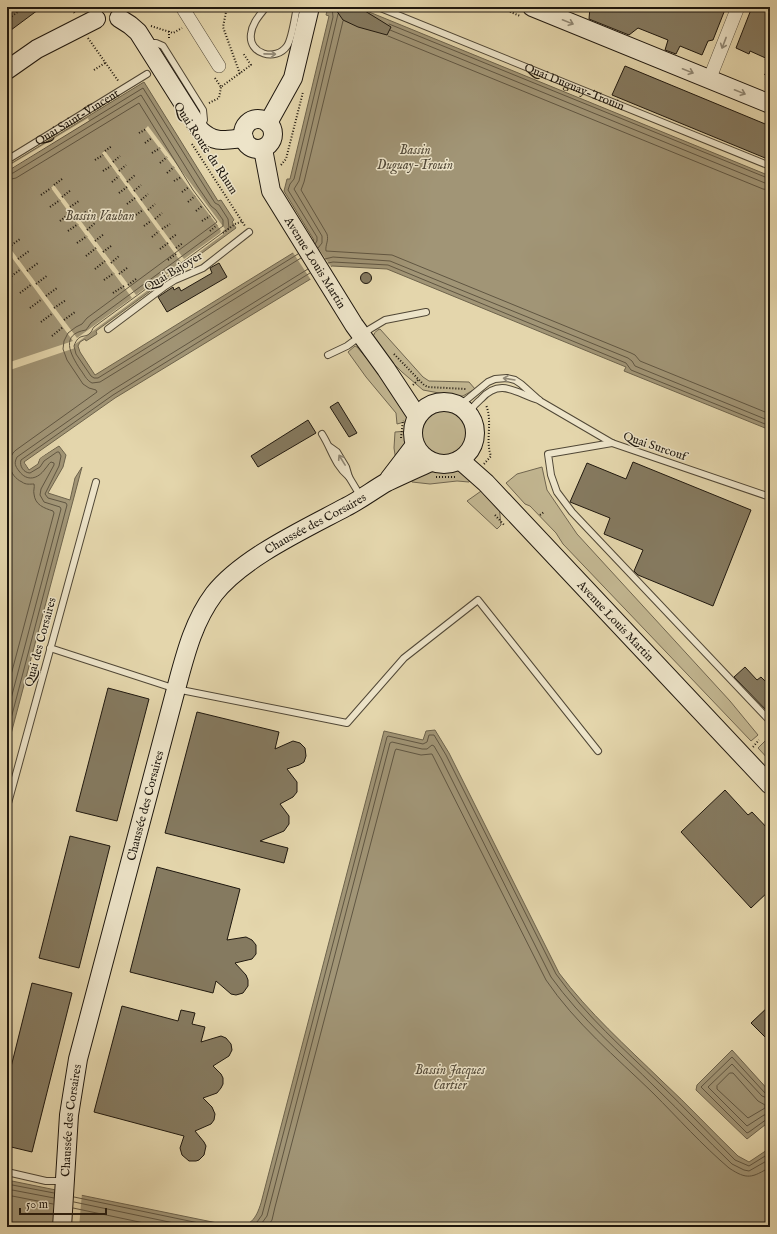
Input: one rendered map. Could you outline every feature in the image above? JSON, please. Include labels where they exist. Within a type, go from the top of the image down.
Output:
[{"type":"street","points":[[182,7],[219,66]]},
{"type":"street","points":[[268,123],[293,78],[310,7]]},
{"type":"street","points":[[532,7],[770,104]]},
{"type":"street","points":[[709,80],[738,7]]},
{"type":"street","points":[[7,70],[37,49],[96,13],[99,22],[106,25],[113,24],[118,12],[138,32],[194,134],[221,141],[244,138]]},
{"type":"street","points":[[259,119],[268,123],[271,126],[273,135],[270,144],[263,149],[249,146],[244,138],[244,129],[250,122],[259,119]]},
{"type":"street","name":"Avenue Louis Martin","points":[[263,149],[271,190],[361,335],[386,369],[417,416]]},
{"type":"street","name":"Avenue Louis Martin","points":[[386,369],[431,404]]},
{"type":"street","points":[[444,401],[451,402],[461,406],[468,413],[475,426],[474,443],[470,450],[460,460],[446,464],[432,462],[424,457],[415,445],[413,429],[417,416],[431,404],[444,401]]},
{"type":"street","name":"Chaussée des Corsaires","points":[[387,483],[415,445]]},
{"type":"street","name":"Avenue Louis Martin","points":[[460,460],[486,483],[770,785]]},
{"type":"street","name":"Chaussée des Corsaires","points":[[62,1227],[69,1115],[78,1059],[187,649],[195,627],[215,593],[247,565],[270,549],[387,483],[432,462]]},
{"type":"lane","points":[[266,7],[254,24],[251,34],[251,41],[254,48],[260,53],[269,55],[284,51],[289,45],[297,7]]},
{"type":"lane","name":"Quai Duguay-Trouin","points":[[378,7],[770,166]]},
{"type":"lane","name":"Quai Saint-Vincent","points":[[7,160],[147,74]]},
{"type":"lane","name":"Quai Bajoyer","points":[[108,329],[164,286],[203,268],[249,232]]},
{"type":"lane","points":[[328,355],[347,346],[385,320],[426,312]]},
{"type":"lane","points":[[451,402],[459,403],[465,401],[488,382],[495,379],[507,378],[515,380],[521,384],[540,401]]},
{"type":"lane","points":[[468,413],[490,390],[501,387],[514,390],[540,401]]},
{"type":"lane","name":"Quai Surcouf","points":[[540,401],[612,443],[770,497]]},
{"type":"lane","points":[[322,434],[330,447],[331,455],[341,470],[349,477],[362,498]]},
{"type":"lane","points":[[612,443],[548,454],[551,475],[557,492],[572,512],[770,721]]},
{"type":"lane","name":"Quai des Corsaires","points":[[7,807],[96,482]]},
{"type":"lane","points":[[50,648],[176,690],[346,723],[404,658],[478,600],[598,751]]},
{"type":"lane","points":[[7,1172],[46,1181],[65,1181]]},
{"type":"path","points":[[7,20],[24,7]]},
{"type":"path","points":[[227,7],[223,27],[240,74]]},
{"type":"path","points":[[148,25],[173,33],[182,28]]},
{"type":"path","points":[[86,36],[123,88]]},
{"type":"path","points":[[243,53],[247,59]]},
{"type":"path","points":[[765,59],[770,61],[765,75]]},
{"type":"path","points":[[94,70],[105,63]]},
{"type":"path","points":[[283,164],[288,152],[297,112]]},
{"type":"path","points":[[139,133],[146,129]]},
{"type":"path","name":"Quai Route du Rhum","points":[[194,134],[249,232]]},
{"type":"path","points":[[145,144],[152,138]]},
{"type":"path","points":[[105,151],[112,146]]},
{"type":"path","points":[[152,153],[160,148]]},
{"type":"path","points":[[95,160],[103,154]]},
{"type":"path","points":[[113,162],[120,156]]},
{"type":"path","points":[[160,163],[167,157]]},
{"type":"path","points":[[119,171],[126,165]]},
{"type":"path","points":[[103,171],[111,166]]},
{"type":"path","points":[[167,173],[174,167]]},
{"type":"path","points":[[127,182],[135,175]]},
{"type":"path","points":[[112,182],[119,176]]},
{"type":"path","points":[[174,181],[181,177]]},
{"type":"path","points":[[54,185],[62,179]]},
{"type":"path","points":[[134,191],[141,185]]},
{"type":"path","points":[[182,192],[188,187]]},
{"type":"path","points":[[40,195],[51,188]]},
{"type":"path","points":[[120,193],[127,188]]},
{"type":"path","points":[[62,197],[71,190]]},
{"type":"path","points":[[141,200],[148,194]]},
{"type":"path","points":[[188,202],[196,196]]},
{"type":"path","points":[[127,204],[135,198]]},
{"type":"path","points":[[50,207],[60,200]]},
{"type":"path","points":[[70,207],[79,201]]},
{"type":"path","points":[[148,210],[155,204]]},
{"type":"path","points":[[196,211],[202,206]]},
{"type":"path","points":[[136,215],[143,210]]},
{"type":"path","points":[[78,218],[87,212]]},
{"type":"path","points":[[60,221],[70,213]]},
{"type":"path","points":[[155,219],[162,213]]},
{"type":"path","points":[[202,221],[210,216]]},
{"type":"path","points":[[144,226],[152,221]]},
{"type":"path","points":[[223,233],[235,224],[242,221]]},
{"type":"path","points":[[68,231],[78,224]]},
{"type":"path","points":[[87,230],[95,224]]},
{"type":"path","points":[[162,229],[170,224]]},
{"type":"path","points":[[210,231],[217,225]]},
{"type":"path","points":[[7,228],[11,226]]},
{"type":"path","points":[[152,237],[159,231]]},
{"type":"path","points":[[95,241],[104,234]]},
{"type":"path","points":[[170,239],[177,234]]},
{"type":"path","points":[[77,243],[86,236]]},
{"type":"path","points":[[9,247],[20,239]]},
{"type":"path","points":[[160,249],[168,243]]},
{"type":"path","points":[[176,248],[183,243]]},
{"type":"path","points":[[103,252],[111,246]]},
{"type":"path","points":[[86,256],[96,248]]},
{"type":"path","points":[[18,258],[29,250]]},
{"type":"path","points":[[7,257],[10,254]]},
{"type":"path","points":[[168,260],[176,254]]},
{"type":"path","points":[[111,263],[119,256]]},
{"type":"path","points":[[95,268],[105,261]]},
{"type":"path","points":[[27,271],[38,263]]},
{"type":"path","points":[[119,274],[128,268]]},
{"type":"path","points":[[9,278],[21,269]]},
{"type":"path","points":[[104,280],[114,273]]},
{"type":"path","points":[[36,284],[48,275]]},
{"type":"path","points":[[128,285],[136,279]]},
{"type":"path","points":[[20,293],[32,284]]},
{"type":"path","points":[[113,293],[124,286]]},
{"type":"path","points":[[46,296],[57,288]]},
{"type":"path","points":[[30,308],[42,299]]},
{"type":"path","points":[[54,308],[66,300]]},
{"type":"path","points":[[64,320],[75,312]]},
{"type":"path","points":[[41,322],[53,313]]},
{"type":"path","points":[[52,336],[63,327]]},
{"type":"path","points":[[482,466],[489,460],[490,456]]},
{"type":"path","points":[[540,515],[544,512]]},
{"type":"shaded area","points":[[380,329],[423,377],[429,381],[469,382],[475,389],[463,396],[423,390],[402,372],[372,342],[375,332]]},
{"type":"shaded area","points":[[355,346],[407,406],[408,421],[397,424],[396,413],[366,377],[348,352]]},
{"type":"shaded area","points":[[441,409],[451,409],[463,416],[470,428],[470,438],[463,450],[451,457],[441,457],[433,453],[426,446],[422,438],[422,428],[426,420],[433,413]]},
{"type":"shaded area","points":[[408,431],[409,441],[396,461],[394,448],[395,432]]},
{"type":"shaded area","points":[[542,467],[547,490],[577,534],[730,701],[758,735],[751,741],[563,544],[556,533],[530,506],[525,504],[506,483],[517,474]]},
{"type":"shaded area","points":[[458,469],[474,477],[469,482],[457,481],[430,484],[412,482],[409,477],[430,470],[445,472]]},
{"type":"shaded area","points":[[484,489],[499,505],[501,525],[497,529],[467,501]]},
{"type":"shaded area","points":[[766,740],[770,744],[770,761],[758,748]]},
{"type":"water","name":"Bassin Duguay-Trouin","points":[[328,7],[357,7],[770,176],[770,430],[624,371],[626,367],[387,269],[332,266],[115,398],[24,462],[29,470],[38,464],[40,458],[59,446],[66,455],[63,467],[48,493],[70,500],[75,478],[82,467],[7,749],[7,166],[144,82],[218,201],[221,200],[234,220],[232,222],[236,228],[96,331],[97,334],[86,341],[85,339],[80,342],[78,346],[80,352],[95,375],[314,240],[284,191],[287,179],[290,179],[329,16],[326,15]]},
{"type":"water","name":"Bassin Jacques Cartier","points":[[435,730],[449,753],[559,973],[571,988],[608,1029],[738,1156],[749,1162],[770,1148],[770,1227],[7,1227],[7,1180],[232,1226],[243,1226],[248,1224],[254,1218],[261,1203],[384,731],[423,740],[426,731]]},
{"type":"water","points":[[732,1050],[770,1092],[770,1121],[747,1139],[696,1090],[697,1085]]},
{"type":"pier","points":[[88,118],[89,121],[7,172],[7,167]]},
{"type":"pier","points":[[148,126],[225,229],[223,231],[225,233],[74,345],[75,348],[7,371],[7,363],[73,341],[7,251],[7,244],[77,338],[132,298],[51,188],[54,185],[136,295],[181,262],[102,153],[105,151],[184,259],[220,233],[221,231],[217,225],[145,129]]},
{"type":"pier","points":[[311,238],[332,268],[311,280],[292,251]]},
{"type":"pier","points":[[112,402],[26,463],[29,467],[36,463],[39,457],[60,444],[40,458],[37,463],[30,468],[28,467],[25,463],[26,462]]},
{"type":"pier","points":[[55,1187],[82,1193],[79,1227],[52,1227]]},
{"type":"building","points":[[14,7],[42,7],[7,33],[7,12]]},
{"type":"building","points":[[334,7],[353,7],[365,11],[391,27],[387,35],[358,27],[343,20]]},
{"type":"building","points":[[590,7],[726,7],[713,40],[708,41],[702,55],[680,46],[676,54],[665,50],[668,40],[638,28],[629,35],[589,19]]},
{"type":"building","points":[[752,7],[770,7],[770,60],[750,51],[749,54],[736,48]]},
{"type":"building","points":[[625,66],[770,126],[770,160],[612,95]]},
{"type":"building","points":[[219,263],[227,277],[167,312],[158,297],[173,287],[174,290],[179,287],[181,291],[212,273],[210,268]]},
{"type":"building","points":[[366,272],[370,274],[372,278],[370,282],[366,284],[362,282],[360,278],[362,274]]},
{"type":"building","points":[[338,402],[357,433],[349,437],[330,407]]},
{"type":"building","points":[[308,420],[316,433],[258,467],[251,456]]},
{"type":"building","points":[[633,462],[751,510],[713,606],[638,575],[634,571],[643,550],[604,534],[610,518],[570,502],[587,463],[626,479]]},
{"type":"building","points":[[745,667],[757,680],[761,677],[770,686],[770,714],[734,677]]},
{"type":"building","points":[[108,688],[149,699],[117,821],[76,811]]},
{"type":"building","points":[[197,712],[279,732],[275,749],[293,741],[300,743],[305,748],[306,756],[304,762],[287,769],[297,782],[297,792],[293,797],[280,804],[289,816],[289,824],[284,831],[260,841],[288,848],[284,863],[165,833]]},
{"type":"building","points":[[725,790],[748,815],[752,812],[770,831],[770,890],[751,908],[681,832]]},
{"type":"building","points":[[70,836],[110,846],[79,968],[39,958]]},
{"type":"building","points":[[157,867],[240,889],[227,940],[246,937],[252,940],[256,945],[256,954],[252,959],[235,963],[246,975],[248,980],[248,986],[243,993],[236,995],[231,994],[216,981],[213,993],[130,972]]},
{"type":"building","points":[[32,983],[72,993],[32,1152],[7,1146],[7,1083]]},
{"type":"building","points":[[770,1005],[770,1042],[751,1023]]},
{"type":"building","points":[[122,1006],[178,1021],[181,1010],[195,1013],[192,1024],[205,1027],[201,1042],[221,1036],[226,1038],[231,1044],[232,1050],[229,1056],[213,1066],[223,1078],[221,1088],[217,1093],[203,1098],[212,1107],[215,1114],[214,1120],[211,1124],[195,1131],[206,1146],[204,1155],[199,1160],[189,1161],[182,1155],[180,1148],[184,1136],[94,1112]]},
{"type":"water label","name":"Bassin Vauban","points":[[100,215]]}]
